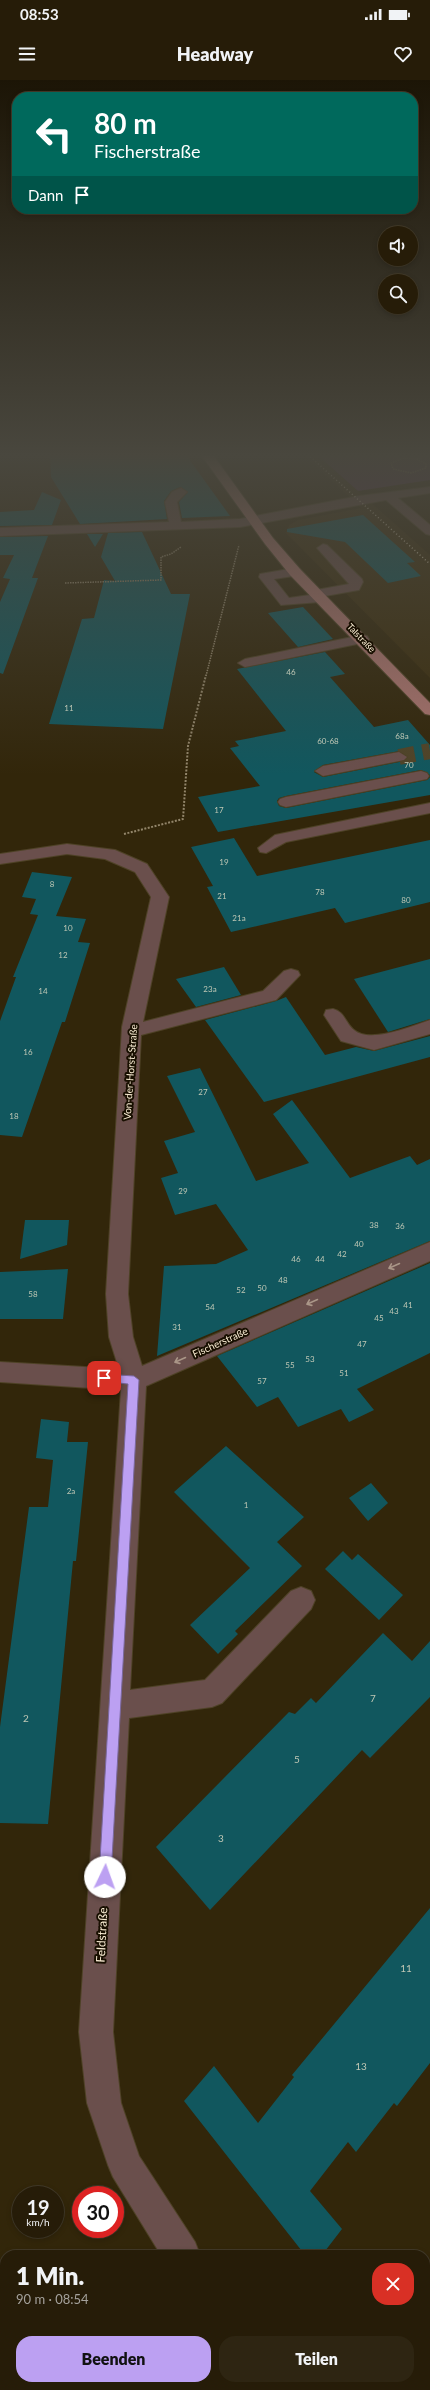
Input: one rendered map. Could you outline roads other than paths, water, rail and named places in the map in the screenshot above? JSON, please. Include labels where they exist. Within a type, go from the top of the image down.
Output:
[{"type":"main road","name":"Talstraße","points":[[284,560],[430,710]]},
{"type":"street","points":[[295,572],[265,578],[286,602],[354,587],[358,582],[336,560]]},
{"type":"street","points":[[245,663],[362,639]]},
{"type":"street","points":[[323,771],[399,757]]},
{"type":"street","points":[[286,802],[421,776]]},
{"type":"street","points":[[266,848],[281,838],[430,808]]},
{"type":"street","name":"Von-der-Horst-Straße","points":[[0,860],[67,849],[109,854],[141,868],[160,897],[132,1031],[117,1294],[121,1337],[134,1380]]},
{"type":"street","points":[[132,1031],[269,996],[291,974]]},
{"type":"street","points":[[333,1015],[348,1036],[374,1043],[430,1027]]},
{"type":"street","name":"Fischerstraße","points":[[0,1372],[134,1380],[430,1251]]},
{"type":"street","name":"Feldstraße","points":[[134,1380],[96,2032],[104,2103],[125,2165],[179,2250]]},
{"type":"street","points":[[114,1706],[212,1693],[300,1600]]},
{"type":"tunnel","points":[[399,757],[430,751]]},
{"type":"railway","points":[[425,560],[430,564]]}]
